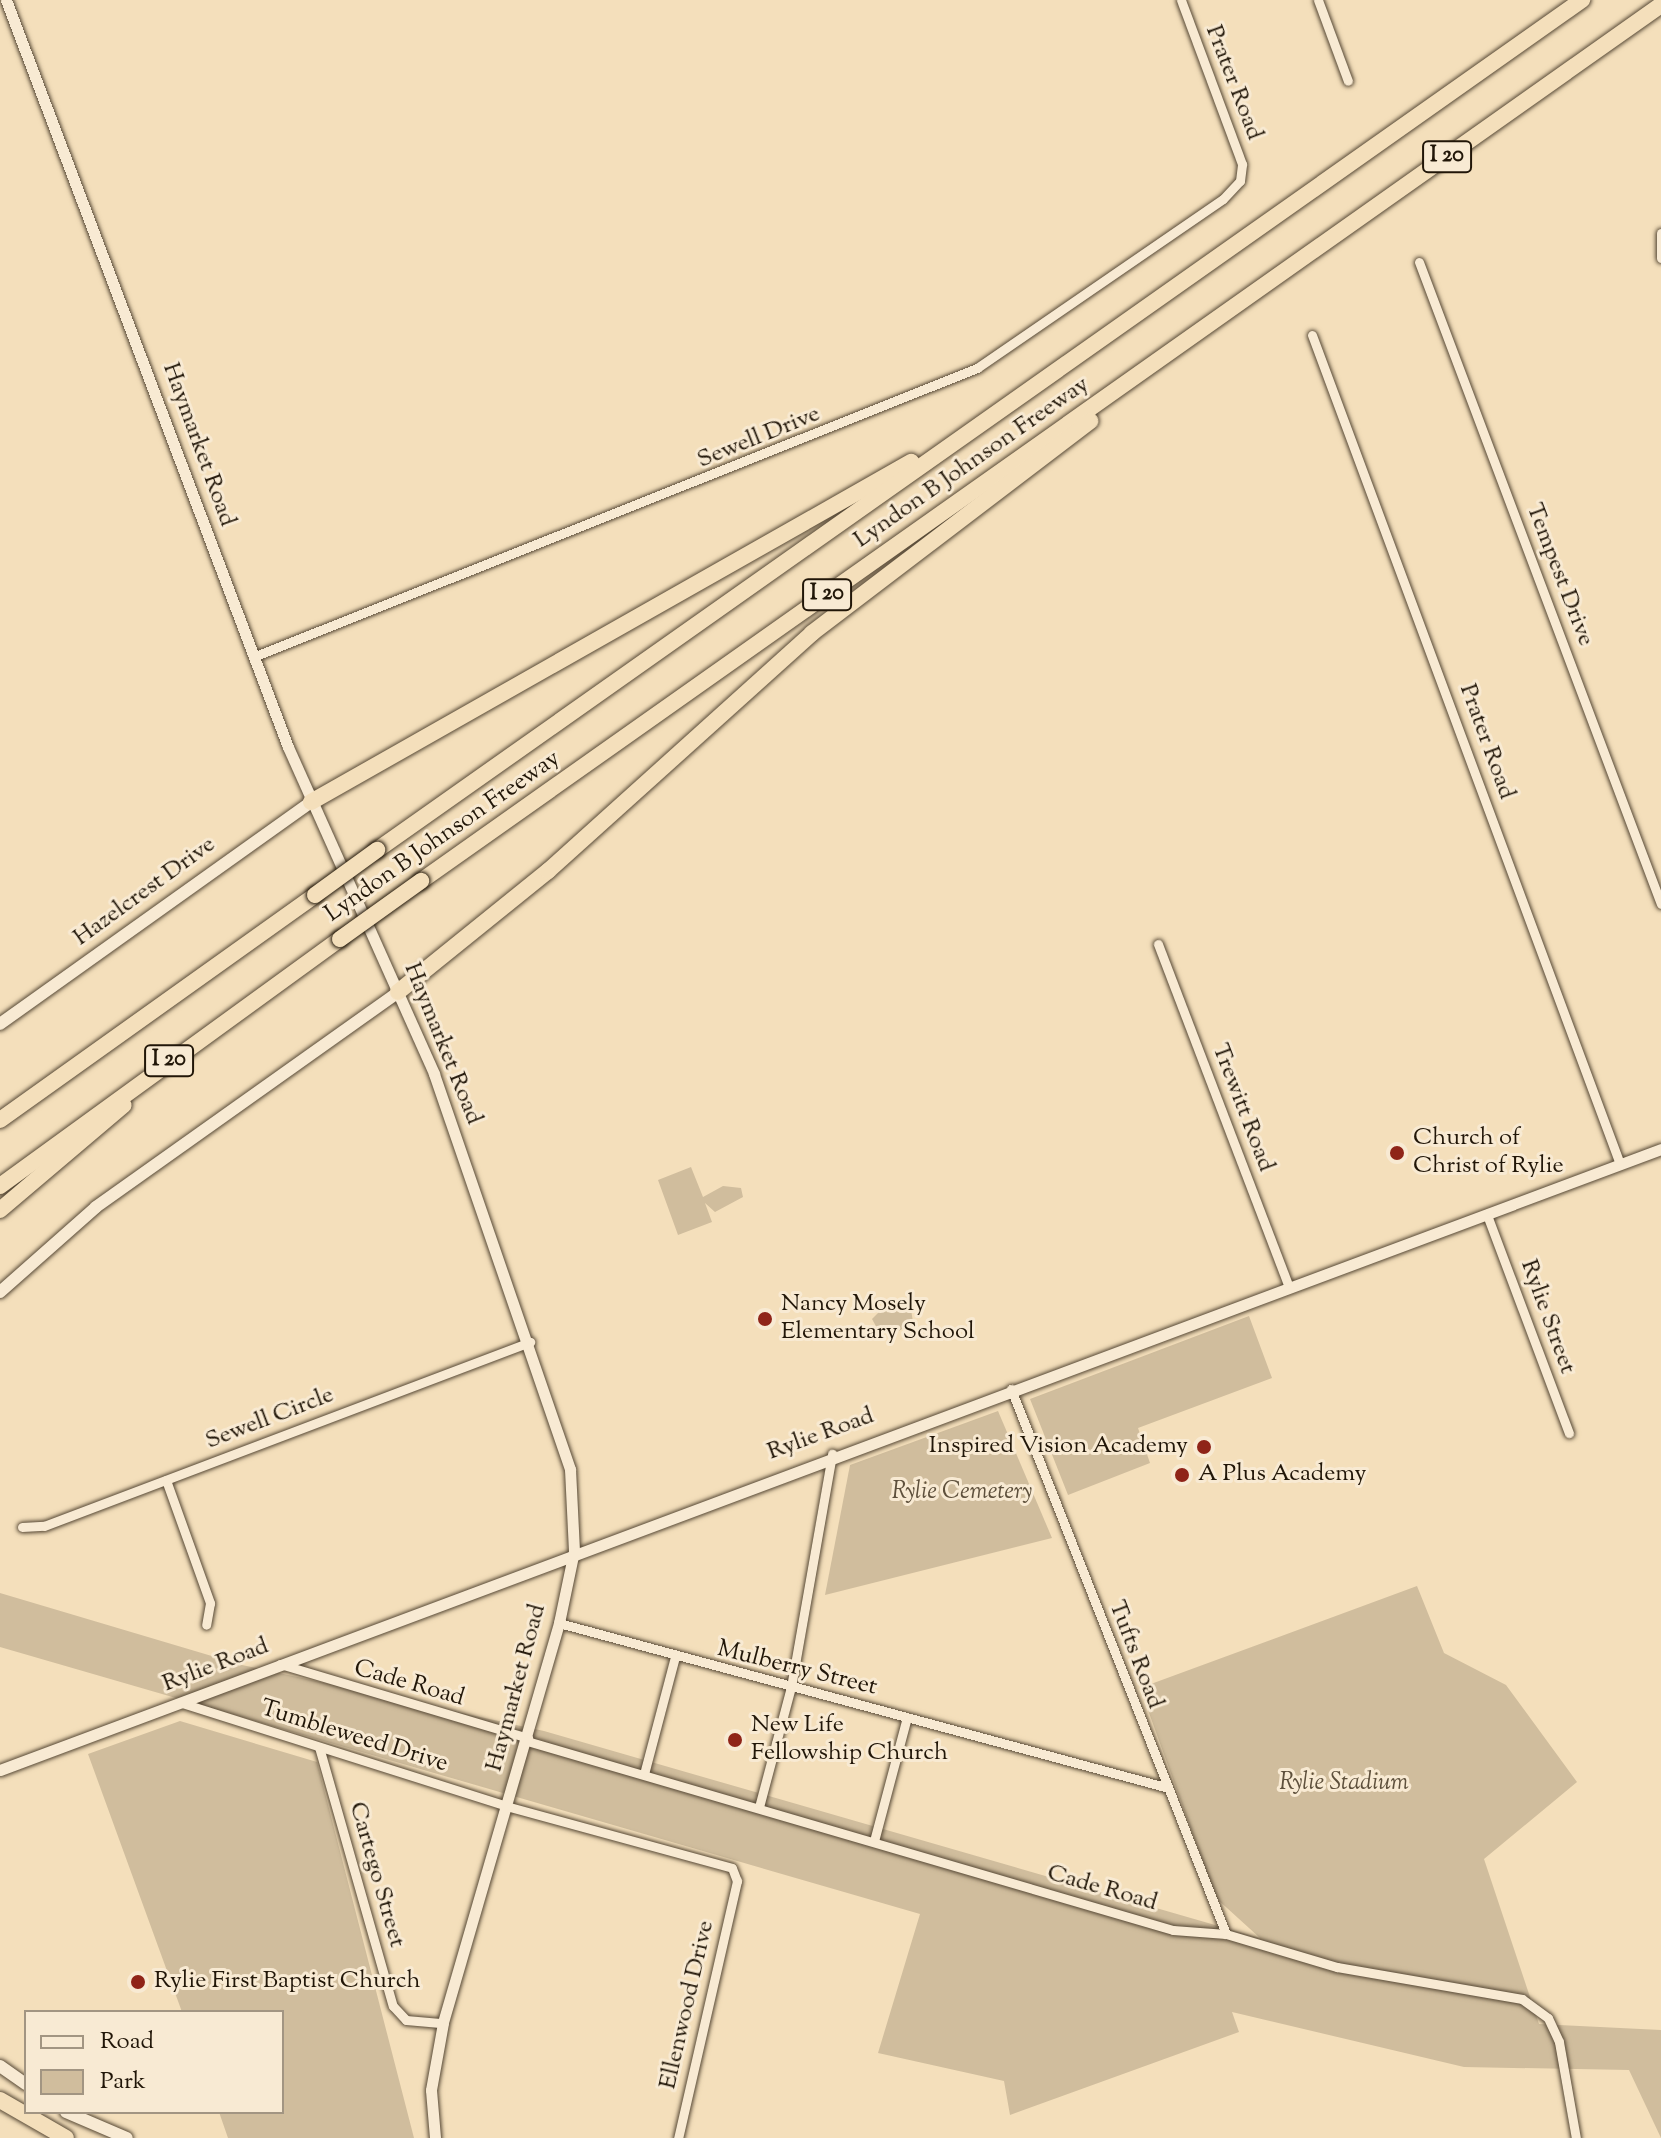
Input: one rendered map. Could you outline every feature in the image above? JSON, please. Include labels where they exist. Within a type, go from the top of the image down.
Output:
[{"type":"highway","name":"Lyndon B Johnson Freeway","points":[[0,1120],[377,850],[1582,0]]},
{"type":"highway","name":"Lyndon B Johnson Freeway","points":[[0,1186],[228,1018],[1661,5]]},
{"type":"highway","points":[[398,992],[548,871],[812,633],[1232,309]]},
{"type":"highway","points":[[311,802],[466,708],[738,566],[1022,395]]},
{"type":"highway","points":[[0,1210],[228,1018]]},
{"type":"highway","points":[[0,2100],[24,2114]]},
{"type":"highway","points":[[24,2114],[66,2138]]},
{"type":"main road","name":"Hazelcrest Drive","points":[[3,1022],[311,802]]},
{"type":"main road","points":[[0,1292],[96,1207],[398,992]]},
{"type":"main road","points":[[0,2066],[24,2083]]},
{"type":"main road","points":[[71,2114],[127,2138]]},
{"type":"street","name":"Haymarket Road","points":[[6,0],[253,657],[311,802],[398,992],[530,1342],[570,1469],[574,1551],[559,1623],[528,1740],[443,2023],[431,2090],[435,2138]]},
{"type":"street","name":"Prater Road","points":[[1181,0],[1242,164],[1240,181]]},
{"type":"street","points":[[1318,0],[1348,81]]},
{"type":"street","name":"Sewell Drive","points":[[253,657],[977,368],[1240,181]]},
{"type":"street","points":[[1661,233],[1661,258]]},
{"type":"street","name":"Tempest Drive","points":[[1419,262],[1661,904]]},
{"type":"street","name":"Prater Road","points":[[1312,335],[1620,1164]]},
{"type":"street","name":"Trewitt Road","points":[[1158,944],[1289,1287]]},
{"type":"street","name":"Rylie Road","points":[[0,1770],[832,1454],[1661,1149]]},
{"type":"street","name":"Rylie Street","points":[[1487,1215],[1569,1433]]},
{"type":"street","name":"Sewell Circle","points":[[22,1527],[44,1526],[530,1342]]},
{"type":"street","name":"Tufts Road","points":[[1011,1389],[1165,1787],[1226,1934]]},
{"type":"street","points":[[759,1807],[791,1687],[832,1454]]},
{"type":"street","points":[[166,1480],[210,1603],[206,1625]]},
{"type":"street","name":"Mulberry Street","points":[[559,1623],[675,1657],[1165,1787]]},
{"type":"street","points":[[644,1774],[675,1657]]},
{"type":"street","name":"Cade Road","points":[[280,1664],[1173,1930],[1226,1934],[1337,1967],[1539,2007],[1559,2042],[1576,2138]]},
{"type":"street","name":"Tumbleweed Drive","points":[[182,1703],[506,1806],[721,1863],[737,1881]]},
{"type":"street","points":[[874,1841],[907,1717]]},
{"type":"street","name":"Cartego Street","points":[[319,1747],[393,2006],[406,2020],[443,2023]]},
{"type":"street","name":"Ellenwood Drive","points":[[678,2138],[737,1881]]},
{"type":"green space","points":[[691,1167],[703,1197],[723,1186],[741,1188],[743,1197],[715,1212],[705,1203],[712,1222],[678,1235],[658,1180]]},
{"type":"green space","points":[[893,1298],[910,1303],[913,1322],[899,1331],[878,1330],[872,1319]]},
{"type":"green space","points":[[1249,1316],[1272,1378],[1138,1428],[1150,1463],[1068,1495],[1030,1399]]},
{"type":"green space","name":"Rylie Cemetery","points":[[998,1411],[1052,1538],[825,1595],[850,1465]]},
{"type":"green space","name":"Rylie Stadium","points":[[1417,1586],[1444,1653],[1506,1685],[1577,1782],[1484,1859],[1539,2024],[1661,2030],[1661,2138],[1629,2070],[1464,2067],[1232,2012],[1239,2032],[1010,2115],[1004,2081],[878,2053],[920,1914],[0,1647],[0,1593],[242,1665],[544,1731],[1260,1938],[1216,1898],[1140,1688]]},
{"type":"green space","points":[[180,1721],[317,1762],[414,2138],[228,2138],[220,2114],[284,2114],[284,2010],[181,2010],[88,1754]]},
{"type":"place","name":"Church of Christ of Rylie","points":[[1397,1153]]},
{"type":"place","name":"Nancy Mosely Elementary School","points":[[765,1319]]},
{"type":"place","name":"Inspired Vision Academy","points":[[1204,1447]]},
{"type":"place","name":"A Plus Academy","points":[[1182,1475]]},
{"type":"place","name":"New Life Fellowship Church","points":[[735,1740]]},
{"type":"place","name":"Rylie First Baptist Church","points":[[138,1982]]}]
